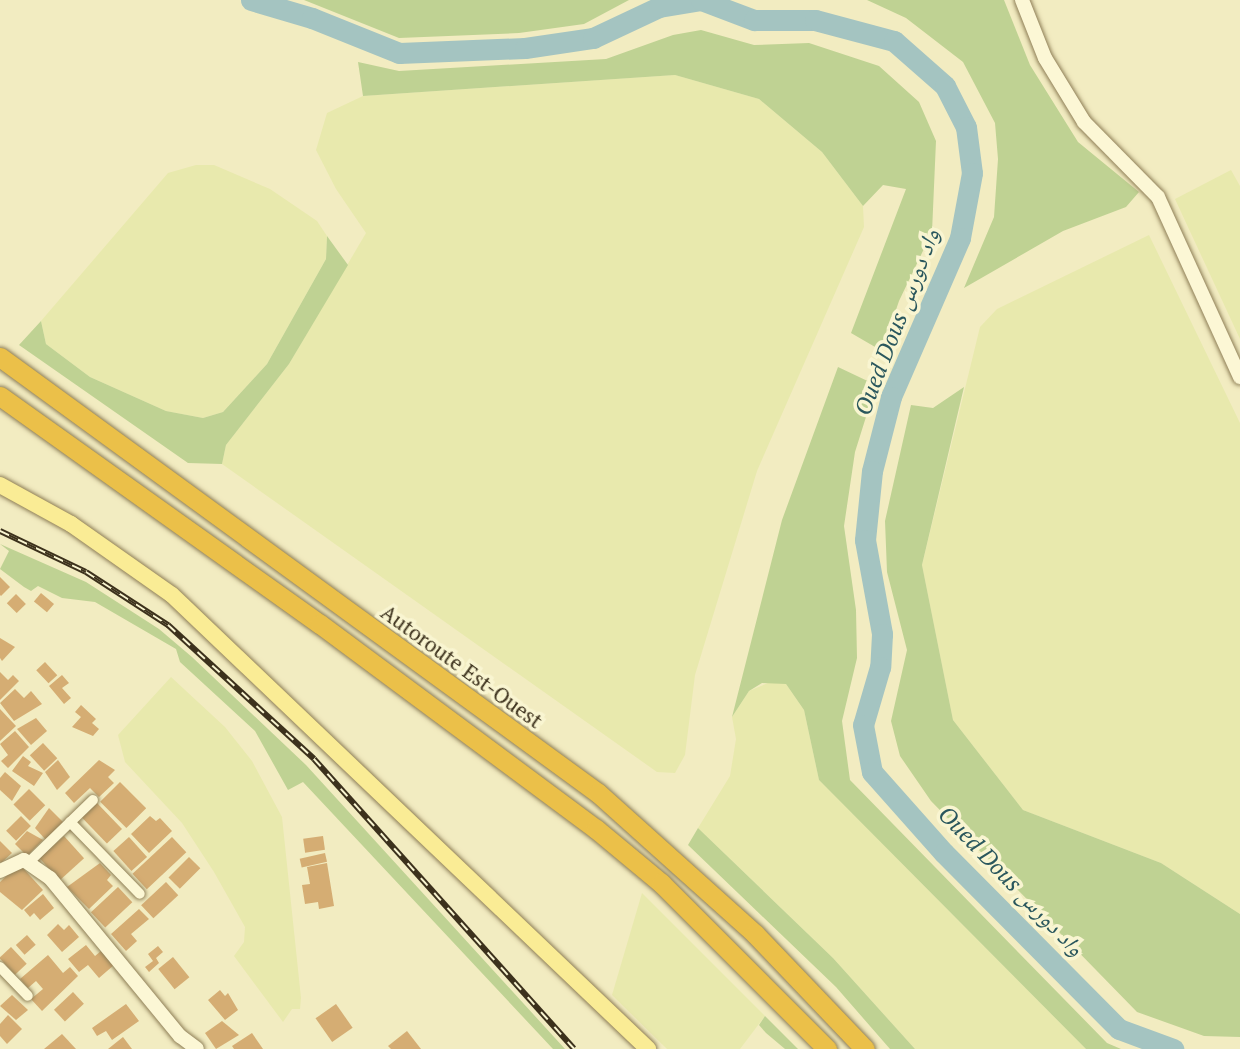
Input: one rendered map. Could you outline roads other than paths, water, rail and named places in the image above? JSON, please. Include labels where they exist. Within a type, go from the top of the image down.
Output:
[{"type":"highway","name":"Autoroute Est-Ouest","points":[[0,357],[598,793],[755,934],[865,1049]]},
{"type":"highway","points":[[0,396],[586,821],[662,883],[827,1049]]},
{"type":"main road","points":[[0,485],[71,524],[172,595],[648,1049]]},
{"type":"street","points":[[1022,0],[1045,58],[1084,122],[1158,197],[1240,377]]},
{"type":"street","points":[[29,862],[93,800]]},
{"type":"street","points":[[70,822],[140,894]]},
{"type":"street","points":[[0,871],[18,860],[29,862],[50,878],[180,1036],[197,1049]]},
{"type":"street","points":[[0,967],[28,996]]},
{"type":"waterway","name":"Oued Dous واد دورس","points":[[251,0],[312,18],[399,53],[525,48],[593,38],[659,7],[701,0],[754,20],[815,20],[894,41],[945,86],[966,127],[972,173],[960,238],[891,397],[872,471],[865,540],[882,634],[880,667],[863,725],[872,772],[944,853],[1119,1029],[1173,1049]]},
{"type":"railway","points":[[0,531],[86,572],[168,625],[314,759],[574,1049]]}]
